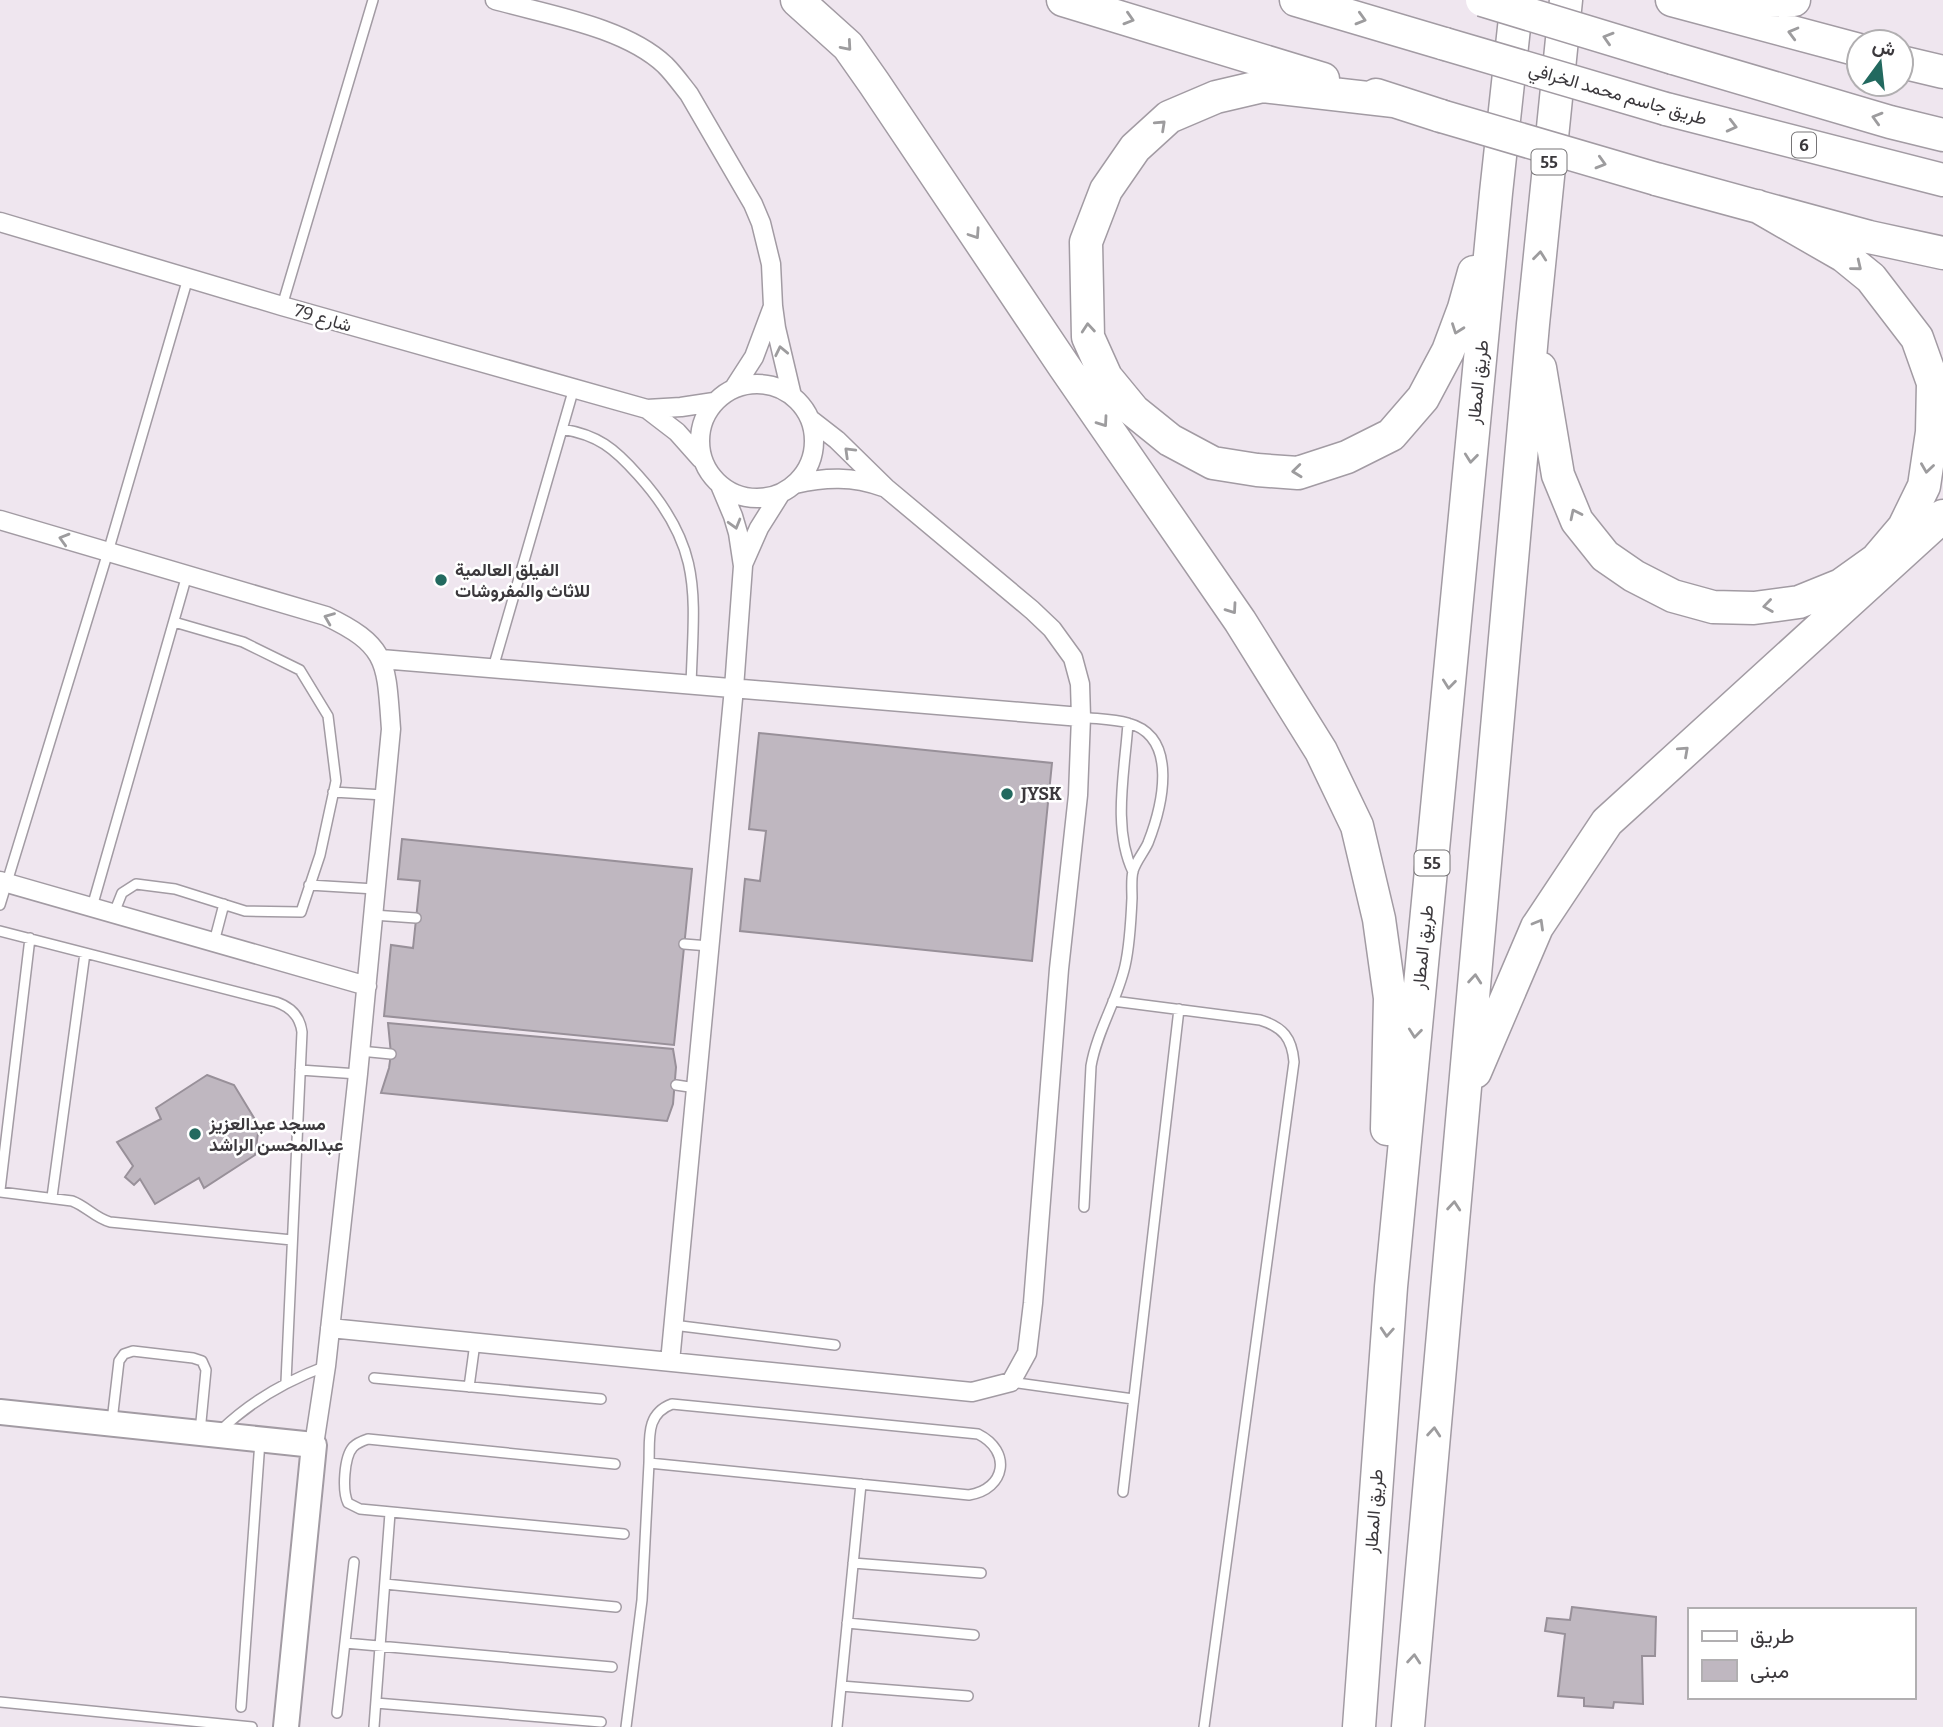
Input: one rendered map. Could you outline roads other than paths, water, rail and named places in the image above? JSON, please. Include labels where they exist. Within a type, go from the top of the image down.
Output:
[{"type":"highway","points":[[797,0],[848,46],[1240,621],[1321,751],[1357,826],[1379,919],[1390,998],[1386,1221],[1391,1287]]},
{"type":"highway","points":[[1063,0],[1656,179],[1868,237],[1943,253]]},
{"type":"highway","name":"طريق جاسم محمد الخرافي","points":[[1296,0],[1666,109],[1943,180]]},
{"type":"highway","points":[[1482,0],[1890,122],[1943,135]]},
{"type":"highway","name":"طريق المطار","points":[[1359,1727],[1391,1287],[1517,0]]},
{"type":"highway","name":"55","points":[[1408,1727],[1533,324],[1566,0]]},
{"type":"highway","points":[[1676,1],[1794,0]]},
{"type":"highway","points":[[1676,1],[1845,46]]},
{"type":"highway","points":[[1915,65],[1943,72]]},
{"type":"highway","points":[[1394,101],[1263,86],[1216,97],[1169,117],[1135,148],[1106,190],[1086,242],[1088,337],[1106,377],[1134,411],[1170,440],[1213,463],[1257,470],[1298,473],[1347,457],[1391,435],[1423,398],[1448,351],[1464,308],[1496,193]]},
{"type":"highway","points":[[1533,324],[1558,475],[1577,521],[1605,556],[1634,576],[1672,596],[1713,607],[1754,608],[1799,602],[1841,585],[1876,560],[1904,527],[1924,486],[1932,432],[1933,383],[1917,338],[1871,278],[1844,256],[1757,206]]},
{"type":"highway","points":[[1464,1099],[1537,927],[1607,822],[1943,516]]},
{"type":"street","points":[[495,0],[617,35],[634,43],[665,65],[689,94],[753,204],[761,223],[771,264],[773,306],[780,351],[792,396]]},
{"type":"street","name":"شارع 79","points":[[0,222],[282,306],[648,409],[714,402]]},
{"type":"street","points":[[773,306],[754,357],[734,388],[714,402],[705,415],[700,429],[699,445],[702,461],[710,474],[731,493],[756,499],[813,480],[850,478],[886,488]]},
{"type":"street","points":[[734,388],[758,384],[781,389],[802,406],[814,433],[811,461],[759,528],[743,566]]},
{"type":"street","name":"شارع 79","points":[[648,409],[677,432],[702,461]]},
{"type":"street","points":[[330,1328],[972,1392],[1011,1382],[1027,1353],[1059,969],[1078,795],[1080,684],[1073,658],[1052,629],[886,488],[837,440],[810,419]]},
{"type":"street","points":[[670,1362],[734,688],[743,566],[738,533],[720,485]]},
{"type":"street","points":[[0,520],[326,616],[353,629],[369,642],[381,659],[388,685],[391,729],[358,1074],[326,1366],[313,1445],[286,1727]]},
{"type":"street","points":[[381,659],[1081,717]]},
{"type":"street","points":[[3,881],[366,986]]},
{"type":"street","points":[[0,1412],[313,1445]]},
{"type":"lane","points":[[282,306],[373,0]]},
{"type":"lane","points":[[0,905],[3,881],[108,552],[188,278]]},
{"type":"lane","points":[[494,668],[574,388]]},
{"type":"lane","points":[[562,429],[593,437],[620,454],[664,506],[677,527],[692,574],[694,598],[691,685]]},
{"type":"lane","points":[[92,907],[187,575]]},
{"type":"lane","points":[[114,913],[122,893],[136,884],[175,889],[245,911],[301,912],[320,855],[336,781],[328,716],[300,670],[243,642],[174,622]]},
{"type":"lane","points":[[1081,717],[1128,723],[1140,728],[1151,736],[1158,747],[1164,773],[1153,830],[1133,872],[1128,949],[1120,984],[1097,1038],[1091,1066],[1084,1207]]},
{"type":"lane","points":[[1128,723],[1121,834],[1127,860],[1133,872]]},
{"type":"lane","points":[[333,792],[384,795]]},
{"type":"lane","points":[[309,886],[375,890]]},
{"type":"lane","points":[[214,942],[224,904]]},
{"type":"lane","points":[[373,915],[416,918]]},
{"type":"lane","points":[[0,931],[284,1005],[301,1024],[286,1382]]},
{"type":"lane","points":[[30,938],[0,1191],[79,1203],[106,1221],[292,1240]]},
{"type":"lane","points":[[684,944],[709,946]]},
{"type":"lane","points":[[52,1198],[85,953]]},
{"type":"lane","points":[[1113,1001],[1260,1020],[1281,1030],[1293,1050],[1294,1062],[1204,1727]]},
{"type":"lane","points":[[1122,1492],[1179,1009]]},
{"type":"lane","points":[[360,1051],[391,1054]]},
{"type":"lane","points":[[300,1070],[358,1074]]},
{"type":"lane","points":[[676,1085],[696,1088]]},
{"type":"lane","points":[[673,1325],[835,1345]]},
{"type":"lane","points":[[469,1387],[474,1343]]},
{"type":"lane","points":[[112,1424],[119,1361],[124,1354],[133,1351],[202,1361],[206,1370],[208,1434]]},
{"type":"lane","points":[[208,1434],[286,1382],[326,1366]]},
{"type":"lane","points":[[374,1378],[601,1399]]},
{"type":"lane","points":[[1011,1382],[1133,1399]]},
{"type":"lane","points":[[626,1727],[642,1600],[649,1463],[652,1421],[656,1413],[664,1407],[682,1404],[978,1434],[996,1447],[1000,1457],[997,1479],[980,1493],[969,1495],[649,1463]]},
{"type":"lane","points":[[615,1464],[376,1439],[360,1441],[349,1453],[345,1497],[354,1507],[390,1513],[624,1534]]},
{"type":"lane","points":[[240,1707],[260,1440]]},
{"type":"lane","points":[[837,1727],[861,1484]]},
{"type":"lane","points":[[374,1727],[390,1513]]},
{"type":"lane","points":[[337,1713],[355,1562]]},
{"type":"lane","points":[[853,1563],[981,1573]]},
{"type":"lane","points":[[385,1584],[616,1606]]},
{"type":"lane","points":[[847,1623],[974,1635]]},
{"type":"lane","points":[[345,1643],[612,1667]]},
{"type":"lane","points":[[841,1686],[968,1696]]},
{"type":"lane","points":[[0,1702],[252,1727]]},
{"type":"lane","points":[[376,1703],[601,1722]]},
{"type":"place","name":"الفيلق العالمية للاثاث والمفروشات","points":[[441,580]]},
{"type":"place","name":"JYSK","points":[[1007,794]]},
{"type":"place","name":"مسجد عبدالعزيز عبدالمحسن الراشد","points":[[195,1134]]}]
